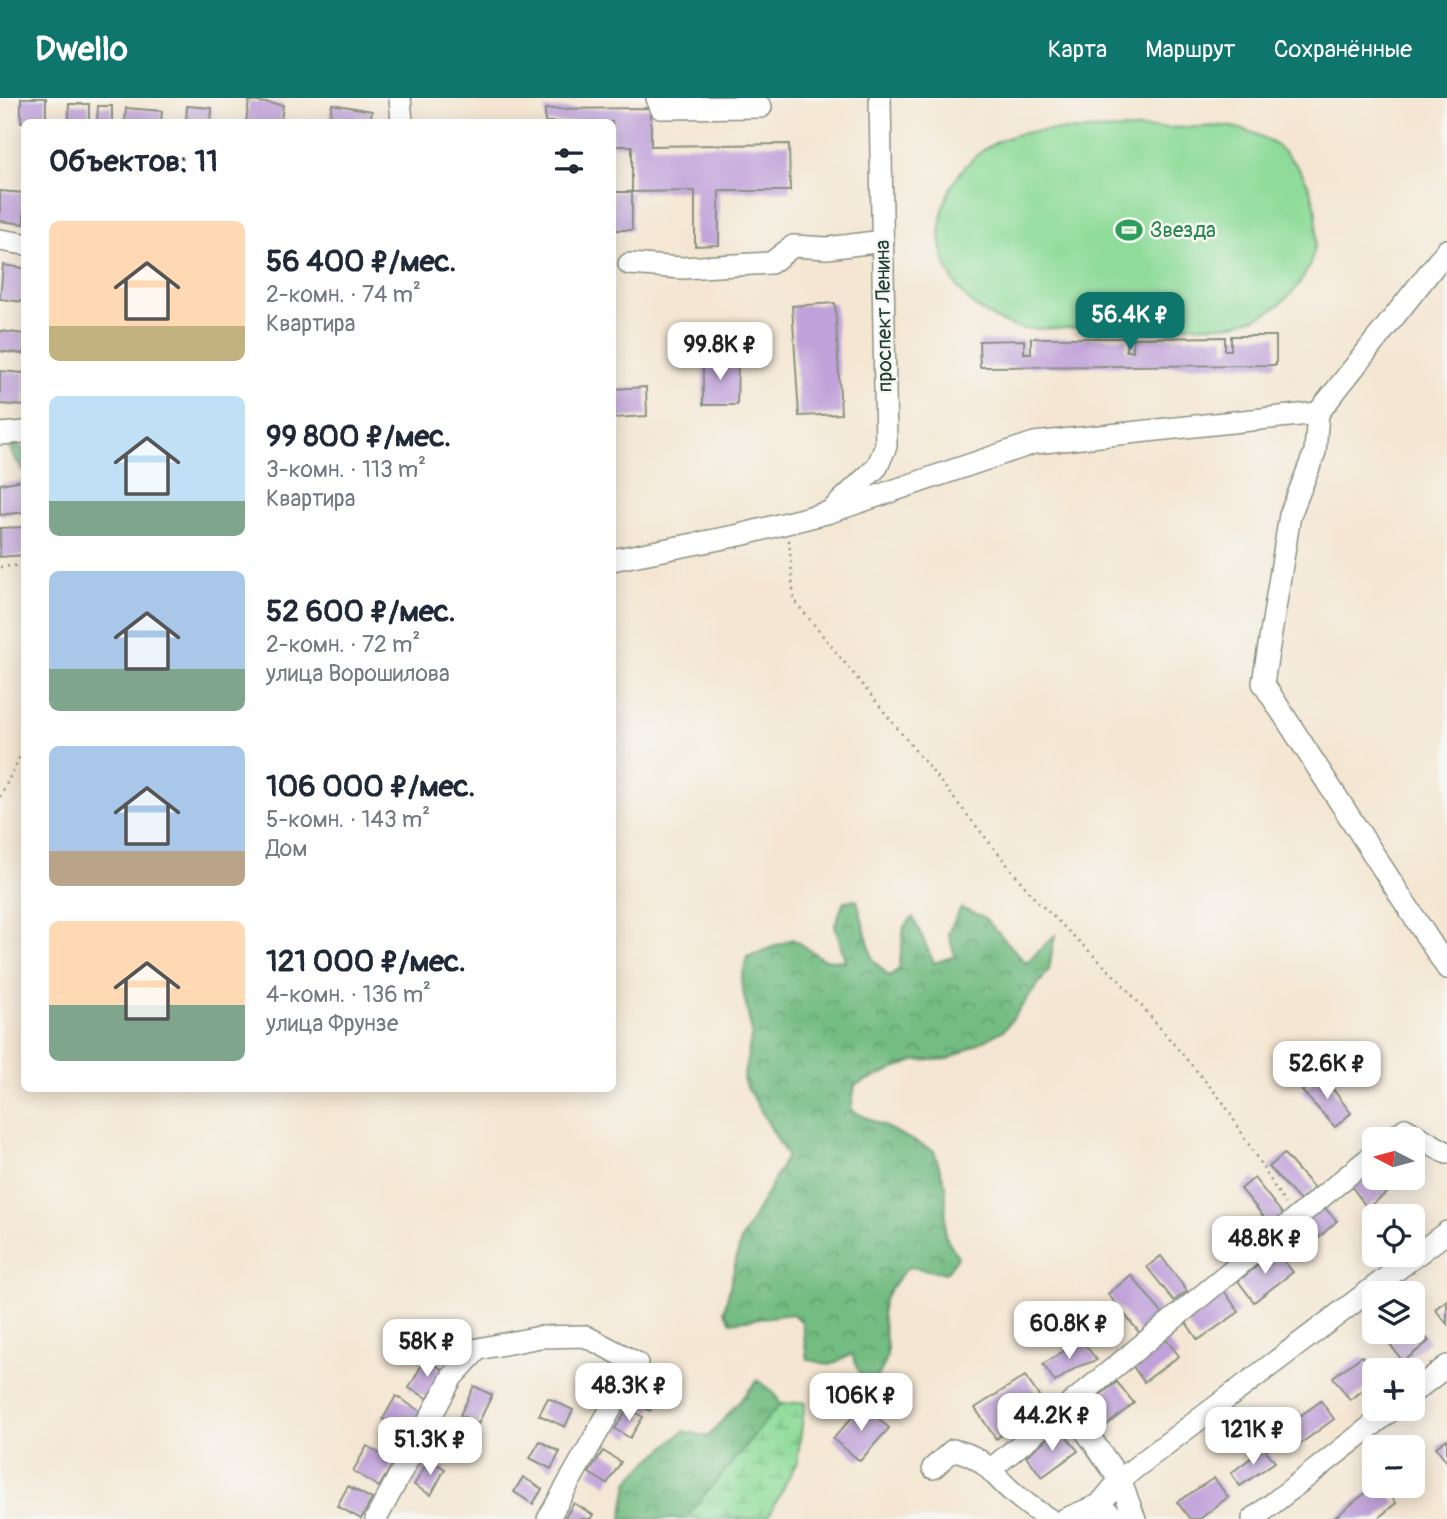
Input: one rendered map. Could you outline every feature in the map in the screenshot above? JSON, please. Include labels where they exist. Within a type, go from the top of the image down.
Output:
[{"type":"street","points":[[400,98],[402,119]]},
{"type":"street","points":[[657,98],[661,108],[761,107]]},
{"type":"street","name":"проспект Ленина","points":[[830,512],[877,467],[886,446],[880,98]]},
{"type":"street","points":[[0,240],[21,244]]},
{"type":"street","points":[[629,264],[682,268],[771,263],[793,246],[827,248],[883,241]]},
{"type":"street","points":[[1447,250],[1318,413],[1315,452],[1290,515],[1263,682],[1447,968]]},
{"type":"street","points":[[616,559],[830,512],[1034,443],[1318,413]]},
{"type":"street","points":[[0,434],[21,432]]},
{"type":"street","points":[[1425,1140],[1447,1153]]},
{"type":"street","points":[[991,1469],[1362,1164]]},
{"type":"street","points":[[1065,1519],[1099,1505],[1121,1480],[1447,1232]]},
{"type":"street","points":[[376,1519],[452,1377],[478,1349],[540,1336],[585,1336],[637,1363],[548,1519]]},
{"type":"street","points":[[1425,1383],[1447,1366]]},
{"type":"street","points":[[1068,1406],[1121,1480],[1135,1519]]},
{"type":"street","points":[[1253,1519],[1378,1421]]},
{"type":"street","points":[[933,1468],[953,1450],[969,1453],[991,1469],[1032,1508],[1049,1519]]},
{"type":"street","points":[[1099,1505],[1117,1519]]},
{"type":"path","points":[[788,523],[794,600],[1035,899],[1121,982],[1223,1102],[1295,1219]]},
{"type":"path","points":[[0,567],[21,565]]},
{"type":"path","points":[[0,797],[21,754]]},
{"type":"green space","name":"Звезда","points":[[1225,126],[1265,138],[1293,162],[1311,192],[1317,226],[1311,259],[1295,289],[1267,313],[1227,325],[1023,329],[984,313],[955,284],[944,258],[941,238],[945,201],[964,168],[978,154],[994,144],[1021,133],[1039,131]]},
{"type":"green space","points":[[8,442],[21,448],[21,467]]},
{"type":"green space","points":[[857,900],[873,960],[889,976],[899,969],[904,927],[913,917],[934,963],[955,956],[948,933],[961,908],[984,917],[1026,963],[1055,935],[1049,970],[1004,1030],[949,1059],[914,1061],[855,1085],[851,1110],[934,1151],[946,1187],[945,1235],[958,1257],[946,1273],[909,1267],[892,1286],[882,1309],[887,1356],[880,1373],[871,1383],[861,1377],[852,1354],[830,1365],[807,1359],[802,1322],[792,1314],[731,1322],[724,1311],[741,1240],[787,1156],[743,1080],[752,1033],[741,982],[747,957],[793,939],[823,959],[845,961],[835,925],[844,901]]},
{"type":"green space","points":[[758,1380],[776,1395],[780,1404],[685,1519],[622,1519],[628,1482],[645,1464],[684,1431],[708,1437]]},
{"type":"green space","points":[[805,1402],[797,1462],[767,1519],[685,1519],[780,1404]]},
{"type":"building","points":[[21,98],[46,98],[46,119],[21,119]]},
{"type":"building","points":[[249,101],[283,105],[281,119],[246,119]]},
{"type":"building","points":[[69,104],[89,104],[89,119],[69,119]]},
{"type":"building","points":[[332,104],[372,111],[371,119],[330,119]]},
{"type":"building","points":[[98,106],[112,106],[112,119],[97,119]]},
{"type":"building","points":[[187,106],[212,108],[211,119],[186,119]]},
{"type":"building","points":[[126,108],[162,111],[161,119],[125,119]]},
{"type":"building","points":[[651,108],[651,146],[789,144],[790,191],[719,191],[719,245],[695,246],[695,191],[632,192],[632,146],[616,146],[616,119],[545,119],[545,109]]},
{"type":"building","points":[[0,191],[21,193],[21,224],[0,221]]},
{"type":"building","points":[[616,192],[632,192],[632,230],[616,230]]},
{"type":"building","points":[[3,265],[21,268],[21,302],[0,299]]},
{"type":"building","points":[[835,303],[841,414],[799,416],[792,306]]},
{"type":"building","points":[[0,331],[21,334],[21,354],[0,351]]},
{"type":"building","points":[[1231,336],[1276,336],[1276,365],[980,367],[979,341],[1024,340],[1024,353],[1031,353],[1031,338],[1126,338],[1126,351],[1133,351],[1133,338],[1225,337],[1225,350],[1231,350]]},
{"type":"building","points":[[703,360],[738,360],[737,405],[703,405]]},
{"type":"building","points":[[0,371],[21,373],[21,406],[0,404]]},
{"type":"building","points":[[646,387],[647,416],[616,418],[616,389]]},
{"type":"building","points":[[21,480],[21,512],[0,515],[0,484]]},
{"type":"building","points":[[21,527],[21,555],[0,557],[0,528]]},
{"type":"building","points":[[1322,1075],[1351,1113],[1335,1127],[1302,1091]]},
{"type":"building","points":[[1284,1154],[1314,1188],[1300,1201],[1269,1167]]},
{"type":"building","points":[[1362,1174],[1362,1190],[1390,1190],[1372,1204],[1364,1204],[1350,1184]]},
{"type":"building","points":[[1254,1178],[1285,1217],[1272,1227],[1241,1189]]},
{"type":"building","points":[[1323,1206],[1337,1221],[1304,1251],[1291,1236]]},
{"type":"building","points":[[1276,1251],[1293,1272],[1254,1302],[1238,1281]]},
{"type":"building","points":[[1161,1256],[1187,1291],[1174,1301],[1147,1267]]},
{"type":"building","points":[[1131,1275],[1166,1318],[1143,1337],[1108,1294]]},
{"type":"building","points":[[1224,1291],[1239,1312],[1198,1340],[1185,1321]]},
{"type":"building","points":[[1447,1300],[1447,1324],[1435,1309]]},
{"type":"building","points":[[1425,1336],[1429,1341],[1408,1358],[1400,1358],[1390,1344],[1425,1344]]},
{"type":"building","points":[[1165,1338],[1179,1356],[1144,1382],[1132,1365]]},
{"type":"building","points":[[1081,1340],[1097,1360],[1077,1367],[1055,1382],[1043,1364]]},
{"type":"building","points":[[1362,1356],[1364,1358],[1362,1391],[1350,1400],[1333,1377]]},
{"type":"building","points":[[425,1359],[445,1371],[429,1399],[409,1388]]},
{"type":"building","points":[[1025,1376],[1044,1403],[996,1439],[975,1408]]},
{"type":"building","points":[[1117,1382],[1134,1403],[1097,1433],[1079,1411]]},
{"type":"building","points":[[641,1384],[660,1394],[650,1411],[631,1401]]},
{"type":"building","points":[[474,1386],[492,1395],[478,1424],[460,1415]]},
{"type":"building","points":[[396,1396],[423,1413],[409,1435],[383,1419]]},
{"type":"building","points":[[548,1398],[573,1410],[565,1427],[539,1415]]},
{"type":"building","points":[[1321,1401],[1334,1419],[1300,1444],[1286,1426]]},
{"type":"building","points":[[863,1405],[889,1428],[860,1461],[833,1439]]},
{"type":"building","points":[[628,1408],[643,1417],[630,1438],[615,1429]]},
{"type":"building","points":[[452,1423],[469,1433],[457,1454],[440,1443]]},
{"type":"building","points":[[1060,1428],[1078,1451],[1042,1477],[1026,1456]]},
{"type":"building","points":[[1447,1439],[1447,1462],[1436,1447]]},
{"type":"building","points":[[540,1441],[560,1452],[551,1469],[530,1458]]},
{"type":"building","points":[[367,1446],[394,1462],[379,1487],[353,1471]]},
{"type":"building","points":[[1264,1448],[1275,1462],[1240,1486],[1231,1473]]},
{"type":"building","points":[[603,1451],[621,1462],[607,1484],[589,1473]]},
{"type":"building","points":[[429,1460],[445,1469],[431,1495],[414,1485]]},
{"type":"building","points":[[523,1477],[542,1489],[533,1504],[514,1492]]},
{"type":"building","points":[[1214,1478],[1228,1497],[1200,1519],[1190,1519],[1177,1502]]},
{"type":"building","points":[[348,1486],[372,1499],[361,1519],[337,1506]]},
{"type":"building","points":[[1362,1496],[1362,1498],[1392,1498],[1396,1503],[1377,1519],[1333,1519]]},
{"type":"building","points":[[574,1503],[593,1515],[590,1519],[564,1519]]},
{"type":"place","name":"Звезда","points":[[1129,230]]}]
